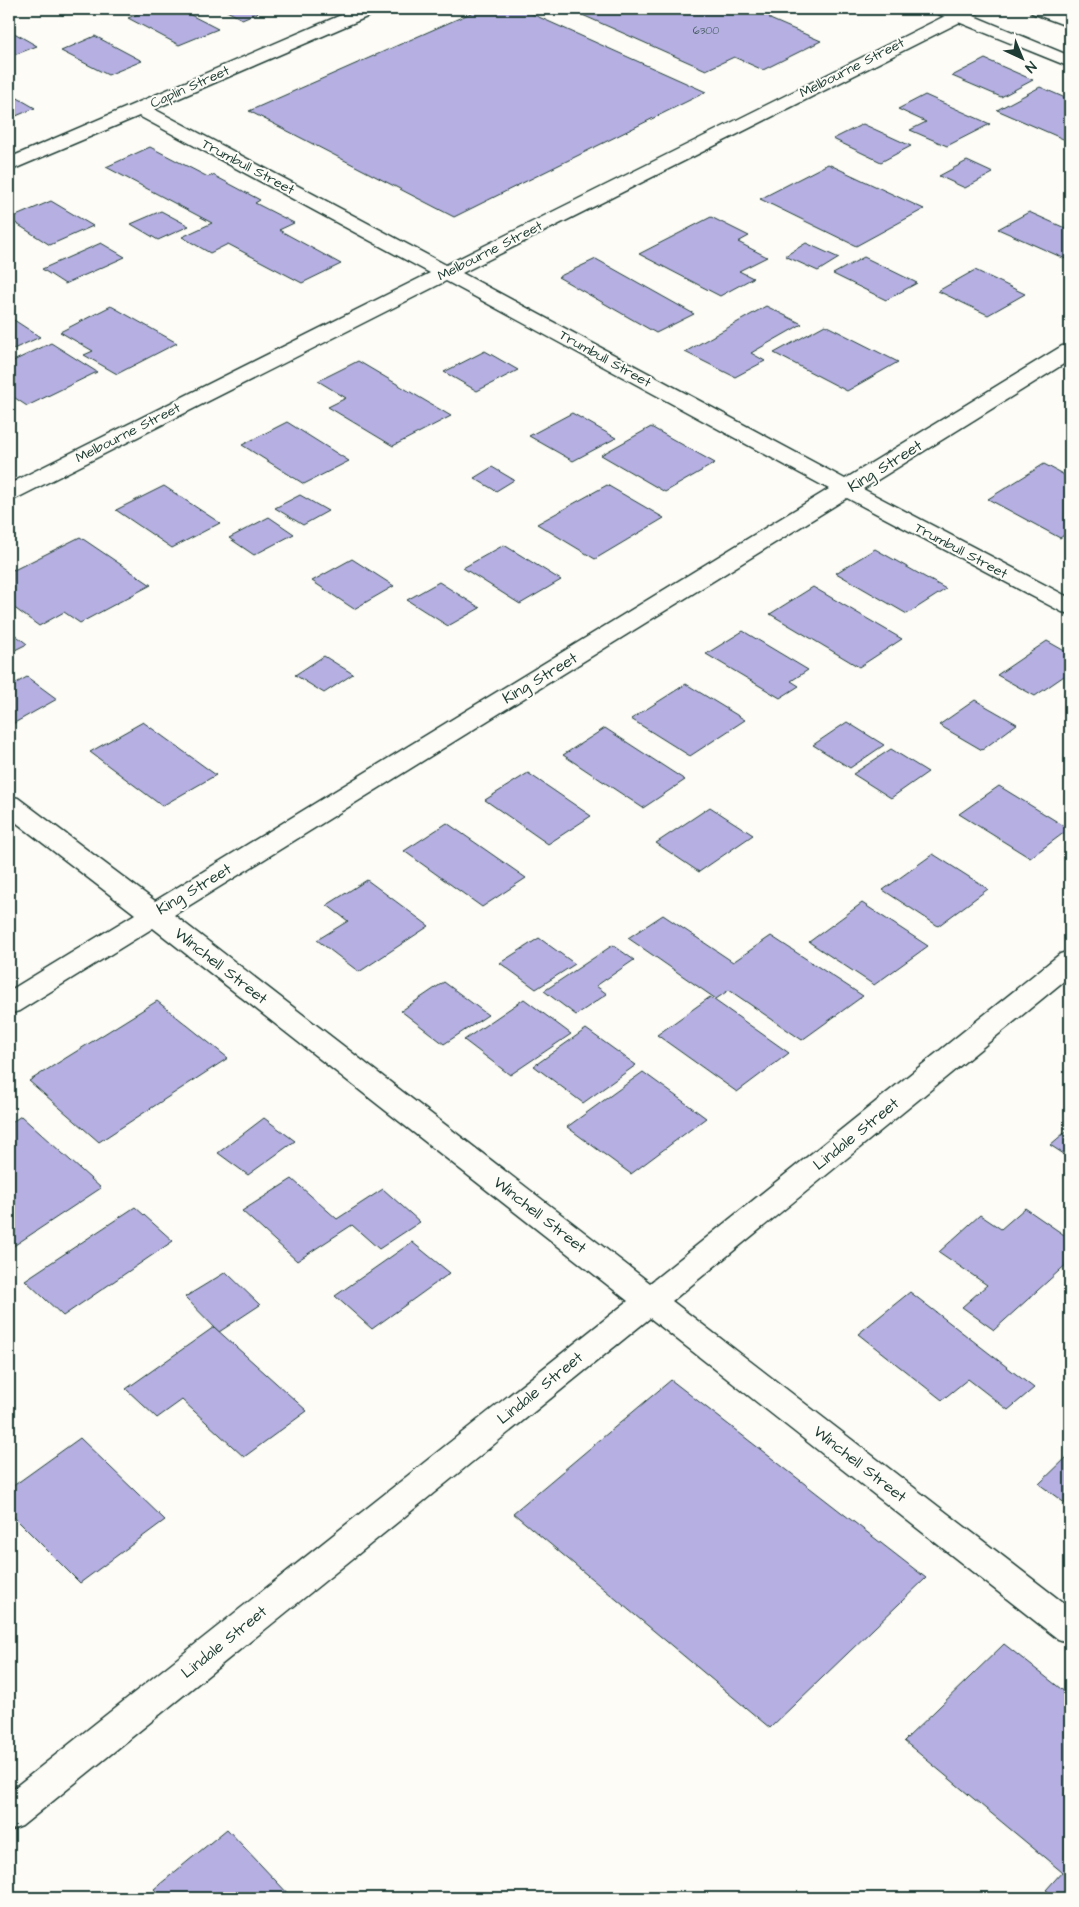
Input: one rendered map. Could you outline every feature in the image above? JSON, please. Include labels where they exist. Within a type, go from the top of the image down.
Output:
[{"type":"street","name":"Caplin Street","points":[[9,165],[370,9]]},
{"type":"street","points":[[1038,9],[1070,22]]},
{"type":"street","points":[[957,11],[1070,62]]},
{"type":"street","name":"Melbourne Street","points":[[9,493],[447,272],[957,11]]},
{"type":"street","name":"Trumbull Street","points":[[140,109],[447,272],[846,490],[1070,608]]},
{"type":"street","name":"King Street","points":[[9,1004],[1070,351]]},
{"type":"street","name":"Winchell Street","points":[[9,804],[154,914],[1070,1628]]},
{"type":"street","name":"Lindale Street","points":[[9,1814],[650,1301],[1070,960]]},
{"type":"building","points":[[54,9],[83,9],[62,15]]},
{"type":"building","points":[[150,9],[179,9],[218,29],[179,45],[128,18]]},
{"type":"building","points":[[223,9],[266,9],[242,19]]},
{"type":"building","points":[[480,9],[521,9],[706,92],[454,217],[249,111]]},
{"type":"building","points":[[569,9],[769,9],[770,19],[821,41],[763,70],[734,57],[706,70]]},
{"type":"building","points":[[9,30],[37,46],[9,57]]},
{"type":"building","points":[[95,36],[142,61],[108,75],[61,51]]},
{"type":"building","points":[[985,59],[1033,80],[1001,97],[952,76]]},
{"type":"building","points":[[1040,87],[1070,100],[1070,142],[997,110]]},
{"type":"building","points":[[9,93],[35,108],[9,119]]},
{"type":"building","points":[[925,95],[990,124],[947,146],[910,130],[926,122],[898,109]]},
{"type":"building","points":[[863,124],[911,146],[881,162],[833,139]]},
{"type":"building","points":[[150,147],[208,177],[213,175],[260,200],[255,203],[294,223],[279,230],[341,264],[302,283],[228,244],[210,253],[182,237],[212,223],[106,167]]},
{"type":"building","points":[[967,161],[993,173],[965,188],[939,176]]},
{"type":"building","points":[[828,164],[924,209],[856,246],[760,199]]},
{"type":"building","points":[[51,201],[93,226],[50,245],[9,219]]},
{"type":"building","points":[[161,211],[189,226],[158,240],[131,224]]},
{"type":"building","points":[[1029,212],[1065,228],[1070,225],[1070,261],[998,229]]},
{"type":"building","points":[[711,217],[749,236],[738,242],[767,257],[739,271],[753,278],[720,296],[639,254]]},
{"type":"building","points":[[101,243],[125,257],[65,284],[42,269]]},
{"type":"building","points":[[806,243],[839,258],[818,271],[785,256]]},
{"type":"building","points":[[864,257],[917,283],[886,300],[833,274]]},
{"type":"building","points":[[596,259],[694,314],[656,333],[558,277]]},
{"type":"building","points":[[975,270],[1025,294],[988,315],[938,291]]},
{"type":"building","points":[[111,306],[177,343],[117,374],[84,355],[93,351],[60,332]]},
{"type":"building","points":[[766,306],[802,324],[751,353],[765,361],[735,377],[685,352]]},
{"type":"building","points":[[11,318],[40,337],[9,351],[9,319]]},
{"type":"building","points":[[825,325],[898,362],[847,391],[774,353]]},
{"type":"building","points":[[51,343],[97,372],[27,406],[9,394],[9,363]]},
{"type":"building","points":[[485,351],[518,370],[477,391],[444,372]]},
{"type":"building","points":[[358,361],[451,416],[393,446],[328,407],[346,398],[318,381]]},
{"type":"building","points":[[572,413],[616,438],[573,461],[529,436]]},
{"type":"building","points":[[287,422],[349,461],[304,484],[242,445]]},
{"type":"building","points":[[651,427],[715,463],[665,492],[601,455]]},
{"type":"building","points":[[1044,464],[1070,478],[1070,531],[1060,538],[988,499]]},
{"type":"building","points":[[492,467],[514,480],[496,491],[474,478]]},
{"type":"building","points":[[607,485],[664,518],[595,559],[537,524]]},
{"type":"building","points":[[164,486],[220,523],[172,548],[116,510]]},
{"type":"building","points":[[300,495],[328,511],[303,525],[275,508]]},
{"type":"building","points":[[269,517],[294,534],[254,555],[229,538]]},
{"type":"building","points":[[80,537],[151,585],[80,623],[64,612],[39,626],[9,604],[9,566],[14,570]]},
{"type":"building","points":[[504,545],[561,580],[520,604],[463,568]]},
{"type":"building","points":[[875,549],[946,589],[907,614],[836,573]]},
{"type":"building","points":[[352,559],[394,586],[354,609],[312,581]]},
{"type":"building","points":[[439,582],[480,608],[448,626],[407,600]]},
{"type":"building","points":[[813,587],[902,639],[859,667],[770,614]]},
{"type":"building","points":[[9,630],[27,644],[9,653]]},
{"type":"building","points":[[743,631],[808,670],[791,681],[799,686],[780,698],[706,654]]},
{"type":"building","points":[[1047,641],[1070,654],[1070,672],[1035,696],[997,675]]},
{"type":"building","points":[[324,656],[353,674],[324,693],[295,675]]},
{"type":"building","points":[[27,677],[57,699],[9,726],[9,687]]},
{"type":"building","points":[[686,684],[745,720],[690,756],[631,719]]},
{"type":"building","points":[[975,700],[1017,724],[982,750],[939,725]]},
{"type":"building","points":[[143,722],[216,775],[162,806],[90,752]]},
{"type":"building","points":[[847,722],[884,745],[850,768],[813,745]]},
{"type":"building","points":[[605,728],[685,780],[643,808],[563,755]]},
{"type":"building","points":[[891,749],[928,772],[891,798],[853,774]]},
{"type":"building","points":[[528,773],[591,816],[548,844],[485,800]]},
{"type":"building","points":[[999,786],[1069,829],[1030,858],[959,814]]},
{"type":"building","points":[[710,807],[753,835],[699,872],[656,843]]},
{"type":"building","points":[[447,823],[526,878],[482,907],[404,851]]},
{"type":"building","points":[[933,854],[988,889],[938,926],[883,890]]},
{"type":"building","points":[[367,880],[429,926],[359,972],[317,940],[348,921],[327,905]]},
{"type":"building","points":[[862,903],[928,946],[874,985],[809,942]]},
{"type":"building","points":[[663,915],[733,962],[771,936],[863,996],[802,1040],[729,990],[716,999],[628,938]]},
{"type":"building","points":[[539,938],[575,964],[536,989],[500,963]]},
{"type":"building","points":[[613,945],[634,960],[596,986],[607,994],[576,1015],[544,991]]},
{"type":"building","points":[[444,982],[488,1015],[444,1044],[401,1011]]},
{"type":"building","points":[[710,997],[789,1053],[737,1092],[657,1035]]},
{"type":"building","points":[[524,999],[571,1034],[510,1075],[464,1040]]},
{"type":"building","points":[[157,1001],[228,1058],[99,1142],[29,1081]]},
{"type":"building","points":[[586,1029],[636,1065],[583,1103],[534,1066]]},
{"type":"building","points":[[643,1072],[706,1118],[631,1174],[567,1127]]},
{"type":"building","points":[[21,1116],[101,1188],[9,1249],[9,1124]]},
{"type":"building","points":[[264,1118],[295,1141],[248,1175],[218,1153]]},
{"type":"building","points":[[1070,1128],[1070,1158],[1050,1145]]},
{"type":"building","points":[[292,1179],[337,1219],[383,1189],[420,1222],[379,1249],[352,1225],[297,1261],[242,1211]]},
{"type":"building","points":[[135,1207],[173,1241],[63,1316],[25,1280]]},
{"type":"building","points":[[1025,1208],[1070,1239],[1070,1261],[994,1330],[962,1307],[987,1285],[939,1252],[980,1215],[1001,1229]]},
{"type":"building","points":[[412,1242],[450,1273],[372,1329],[335,1296]]},
{"type":"building","points":[[226,1272],[260,1305],[219,1332],[185,1297]]},
{"type":"building","points":[[910,1292],[1034,1388],[1008,1410],[968,1379],[942,1400],[858,1334]]},
{"type":"building","points":[[214,1327],[307,1411],[244,1457],[182,1400],[157,1418],[126,1389]]},
{"type":"building","points":[[671,1380],[926,1578],[770,1728],[513,1513]]},
{"type":"building","points":[[80,1438],[165,1520],[80,1583],[9,1512],[9,1489]]},
{"type":"building","points":[[1070,1454],[1070,1507],[1039,1484]]},
{"type":"building","points":[[1004,1644],[1070,1696],[1070,1898],[1056,1898],[1046,1890],[1062,1872],[904,1741]]},
{"type":"building","points":[[227,1829],[292,1898],[162,1898],[154,1889]]}]
